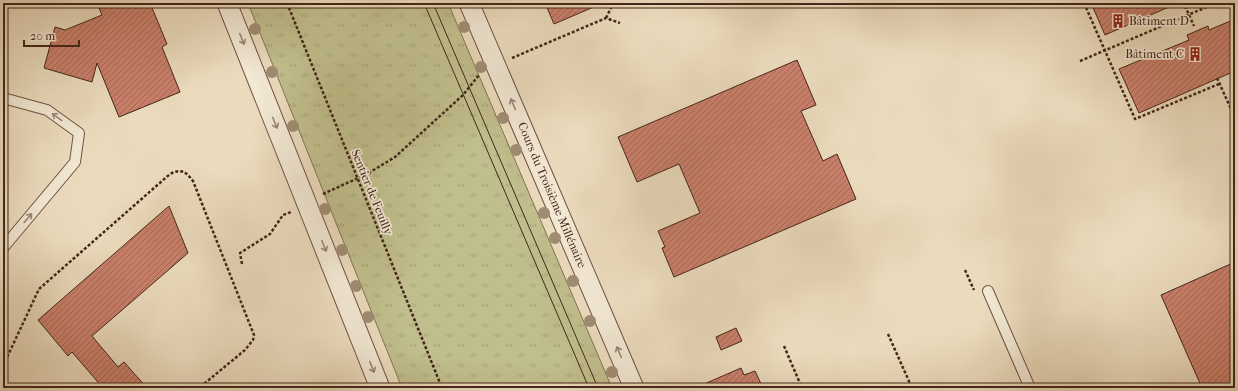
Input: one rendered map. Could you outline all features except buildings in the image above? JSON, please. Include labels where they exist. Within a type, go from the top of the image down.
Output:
[{"type":"street","points":[[227,3],[380,388]]},
{"type":"street","name":"Cours du Troisième Millénaire","points":[[469,3],[634,388]]},
{"type":"lane","points":[[3,98],[47,110],[79,133],[75,162],[3,248]]},
{"type":"lane","points":[[988,291],[1030,388]]},
{"type":"path","name":"Sentier de Feuilly","points":[[287,3],[442,388]]},
{"type":"path","points":[[357,178],[367,174],[395,157],[463,95],[482,71],[522,52],[606,18],[611,8],[609,3]]},
{"type":"path","points":[[1084,3],[1135,119],[1220,84]]},
{"type":"path","points":[[1080,61],[1216,3]]},
{"type":"path","points":[[1185,6],[1194,26]]},
{"type":"path","points":[[606,18],[620,24]]},
{"type":"path","points":[[1217,78],[1230,109]]},
{"type":"path","points":[[3,366],[39,289],[170,174],[177,171],[183,171],[193,181],[254,335],[253,340],[245,350],[199,388]]},
{"type":"path","points":[[888,334],[912,388]]},
{"type":"path","points":[[784,346],[802,388]]},
{"type":"green space","points":[[248,3],[448,3],[612,388],[402,388]]},
{"type":"tram line","points":[[424,3],[589,388]]},
{"type":"tram line","points":[[433,3],[598,388]]},
{"type":"place","name":"Bâtiment D","points":[[1118,21]]},
{"type":"place","name":"Bâtiment C","points":[[1195,54]]}]
